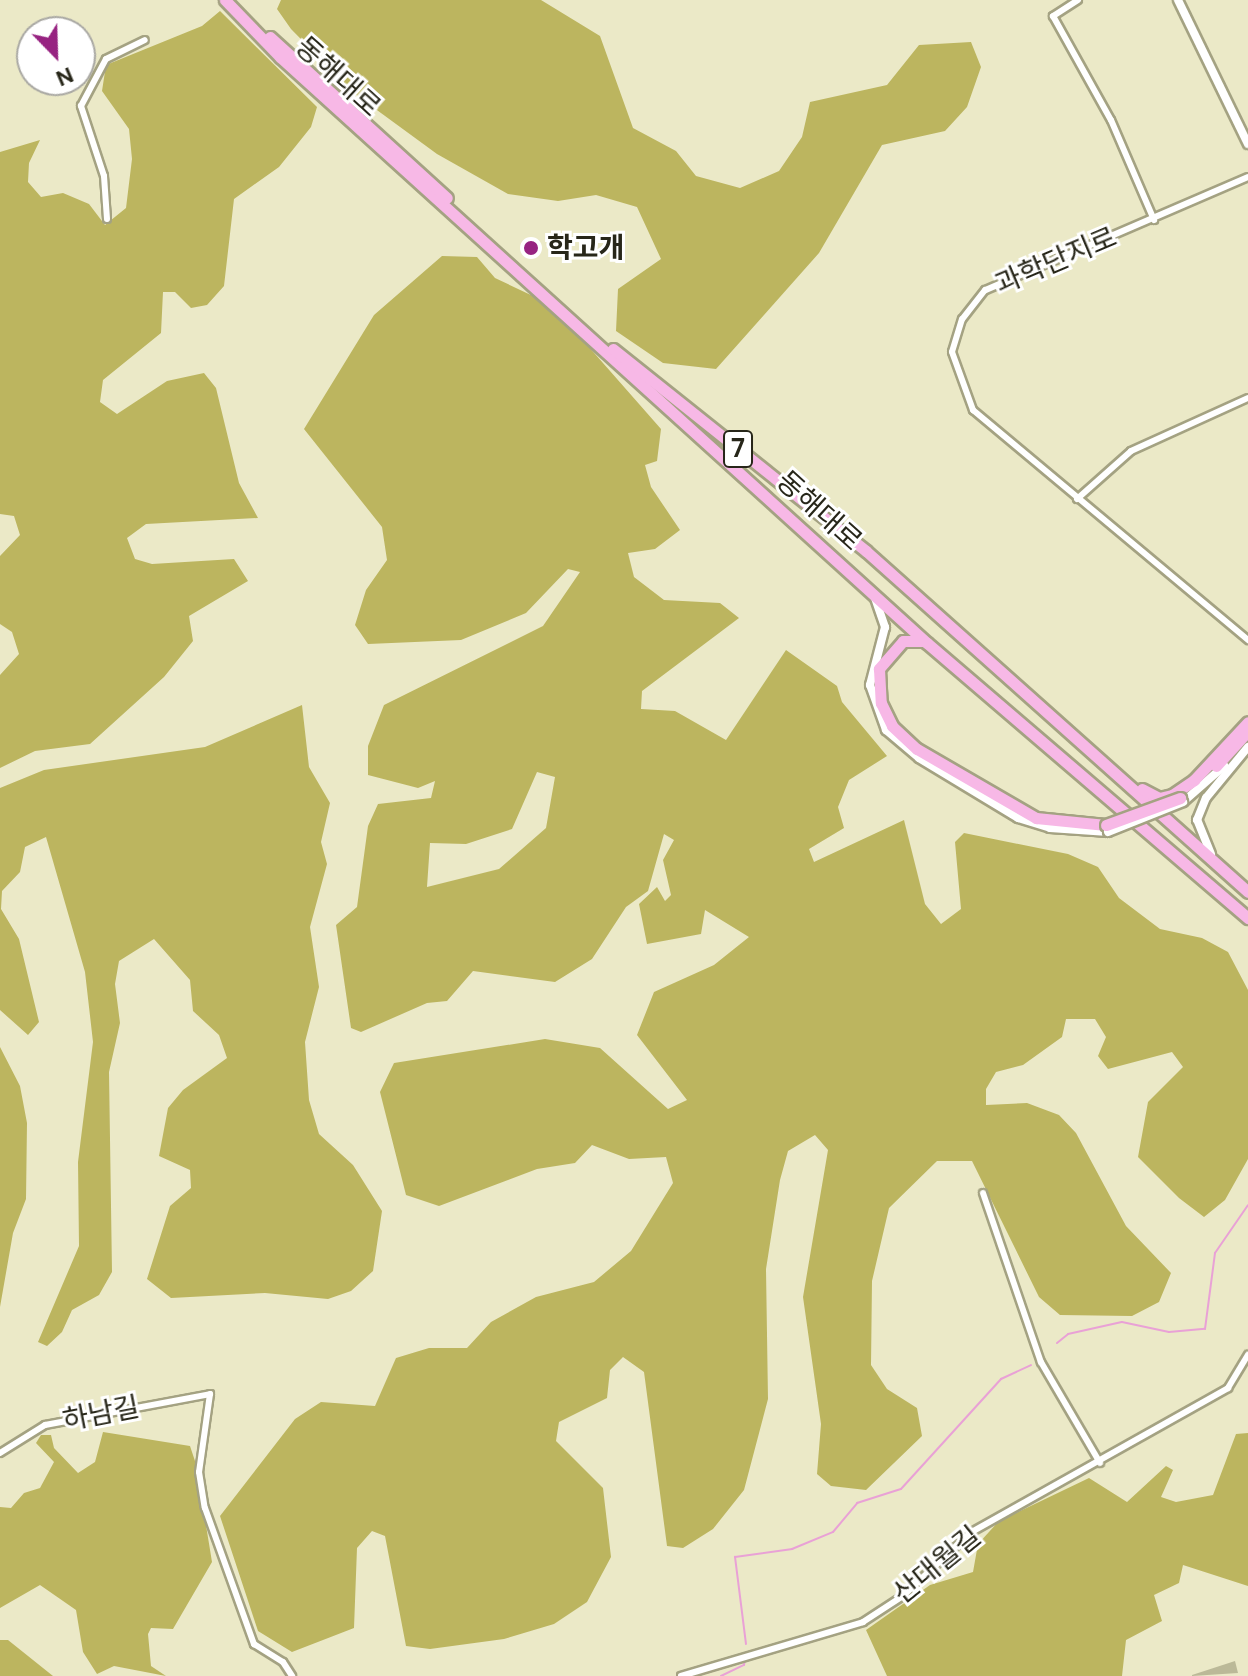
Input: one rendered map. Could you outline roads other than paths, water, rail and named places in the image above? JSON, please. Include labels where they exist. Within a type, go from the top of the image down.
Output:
[{"type":"highway","name":"동해대로","points":[[225,0],[292,68],[927,643],[1248,918]]},
{"type":"highway","name":"동해대로","points":[[234,0],[614,350],[866,551],[1248,891]]},
{"type":"highway","points":[[927,643],[903,641],[879,669],[881,703],[892,726],[917,749],[1036,818],[1107,828],[1181,800],[1248,731]]},
{"type":"highway","points":[[1068,730],[1159,798],[1194,780],[1248,722]]},
{"type":"street","name":"과학단지로","points":[[1078,0],[1053,16],[1111,120],[1154,220]]},
{"type":"street","points":[[1178,0],[1248,144]]},
{"type":"street","points":[[107,219],[104,176],[81,106],[106,59],[145,40]]},
{"type":"street","name":"과학단지로","points":[[1248,177],[1154,220],[985,290],[962,319],[952,352],[973,410],[1248,640]]},
{"type":"street","points":[[1077,499],[1131,451],[1248,398]]},
{"type":"street","points":[[872,592],[885,627],[870,685],[886,730],[919,758],[1018,818],[1050,828],[1107,828]]},
{"type":"street","points":[[1181,800],[1248,738]]},
{"type":"street","points":[[1248,747],[1206,798],[1197,820],[1210,853],[1248,891]]},
{"type":"street","points":[[983,1193],[1041,1362],[1100,1463]]},
{"type":"street","name":"산대월길","points":[[681,1676],[863,1622],[903,1596],[970,1533],[1100,1463],[1228,1388],[1248,1355]]},
{"type":"street","name":"하남길","points":[[0,1453],[45,1425],[210,1394],[199,1472],[205,1508],[254,1644],[283,1662],[292,1676]]},
{"type":"waterway","points":[[1057,1343],[1068,1334],[1122,1322],[1169,1332],[1205,1329],[1215,1253],[1248,1205]]},
{"type":"waterway","points":[[746,1644],[735,1557],[792,1549],[833,1532],[857,1503],[901,1489],[1001,1379],[1031,1365]]},
{"type":"waterway","points":[[721,1676],[744,1665],[745,1659]]},
{"type":"place","name":"학고개","points":[[531,248]]}]
